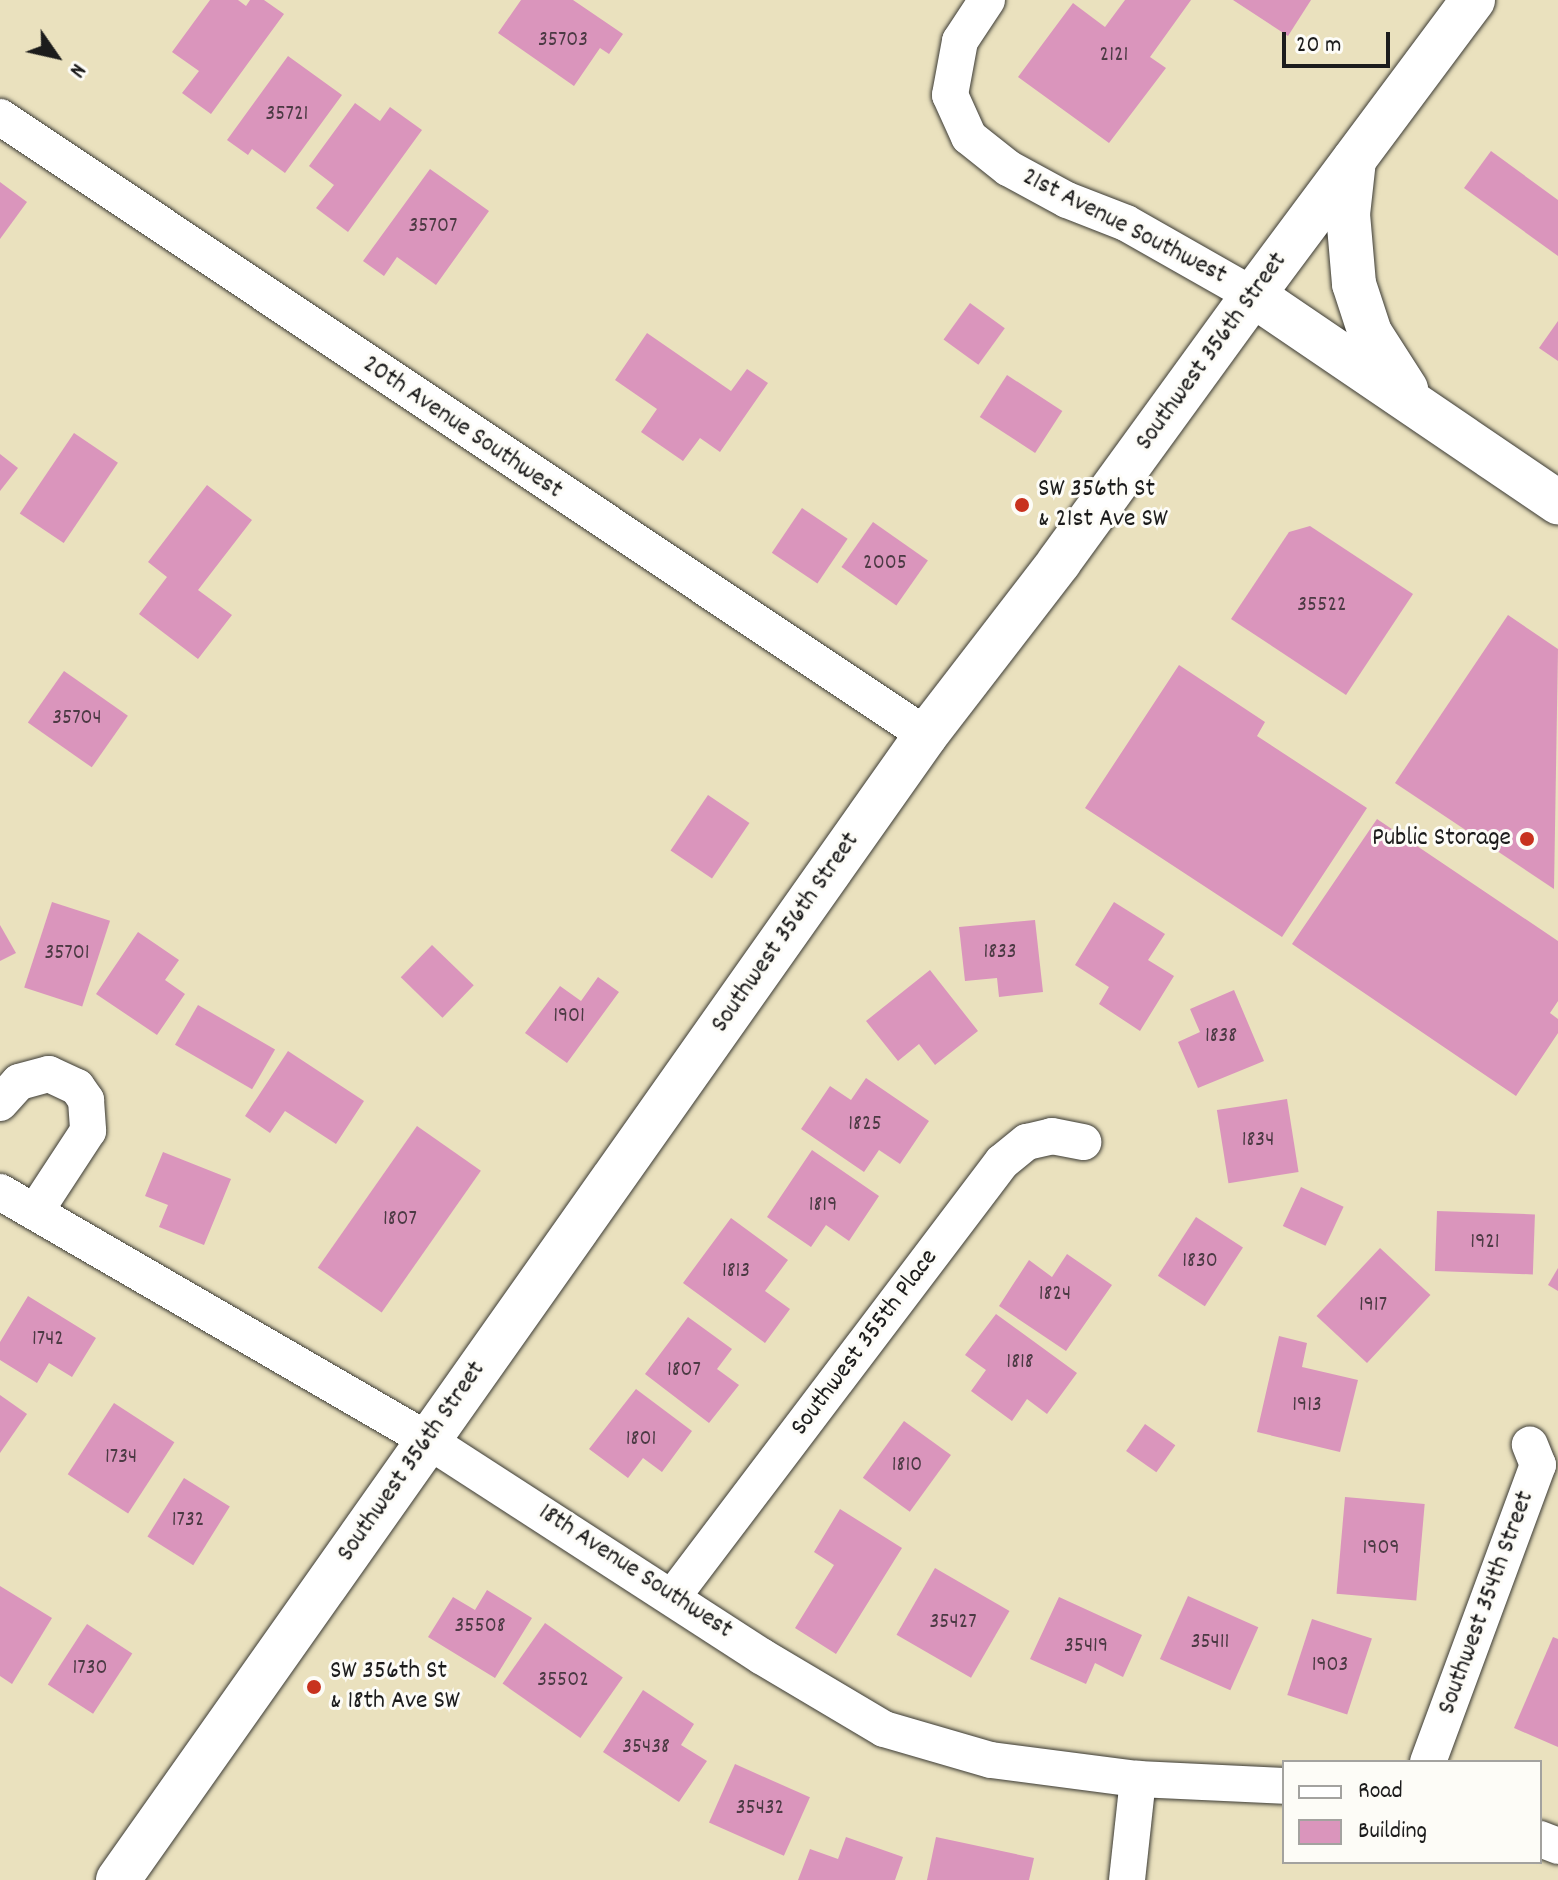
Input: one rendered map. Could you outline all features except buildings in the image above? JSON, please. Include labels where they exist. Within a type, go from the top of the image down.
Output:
[{"type":"main road","name":"Southwest 356th Street","points":[[118,1880],[926,735],[1059,562],[1473,0]]},
{"type":"main road","points":[[1354,158],[1348,214],[1354,284],[1370,333],[1417,406]]},
{"type":"main road","name":"21st Avenue Southwest","points":[[1253,295],[1558,502]]},
{"type":"street","name":"21st Avenue Southwest","points":[[987,0],[960,41],[950,95],[969,137],[1008,168],[1067,200],[1126,223],[1253,295]]},
{"type":"street","name":"20th Avenue Southwest","points":[[0,117],[926,735]]},
{"type":"street","points":[[0,1103],[19,1082],[49,1074],[77,1087],[86,1100],[88,1131],[35,1212]]},
{"type":"street","name":"Southwest 355th Place","points":[[674,1595],[1002,1162],[1027,1142],[1052,1136],[1083,1142]]},
{"type":"street","name":"18th Avenue Southwest","points":[[0,1192],[427,1440],[674,1595],[761,1656],[884,1729],[991,1760],[1138,1779],[1282,1786]]},
{"type":"street","name":"Southwest 354th Street","points":[[1429,1760],[1538,1465],[1530,1445]]},
{"type":"street","points":[[1127,1880],[1138,1779]]},
{"type":"place","name":"SW 356th St & 21st Ave SW","points":[[1022,505]]},
{"type":"place","name":"Public Storage","points":[[1527,839]]},
{"type":"place","name":"SW 356th St & 18th Ave SW","points":[[314,1687]]}]
